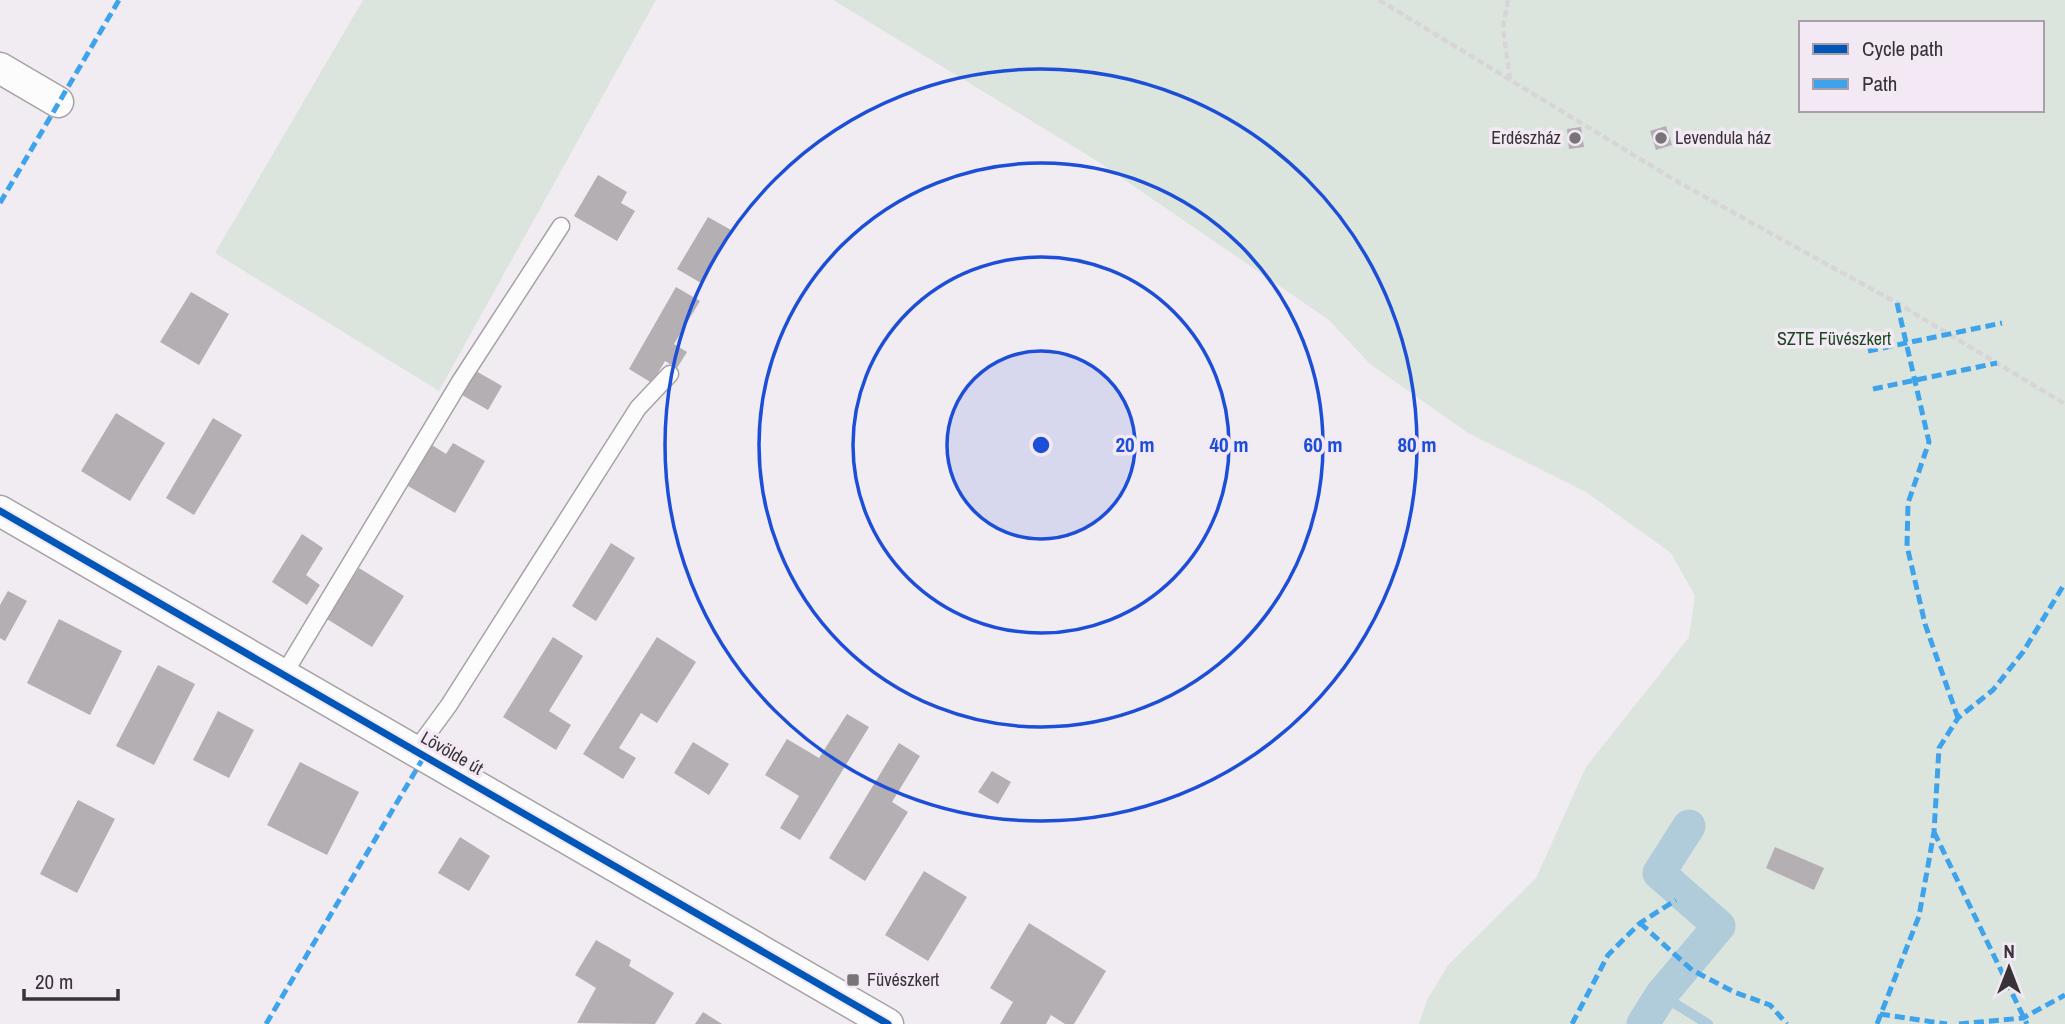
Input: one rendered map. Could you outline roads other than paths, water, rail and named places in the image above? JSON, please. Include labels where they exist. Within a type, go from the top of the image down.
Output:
[{"type":"street","points":[[0,68],[58,102]]},
{"type":"street","name":"Lövölde út","points":[[0,511],[888,1024]]},
{"type":"lane","points":[[284,674],[461,380],[561,226]]},
{"type":"lane","points":[[415,750],[464,682],[638,408],[670,374]]},
{"type":"waterway","points":[[1643,1024],[1661,995],[1719,926],[1659,873],[1689,826]]},
{"type":"waterway","points":[[1661,995],[1708,1024]]},
{"type":"place","name":"Erdészház","points":[[1575,138]]},
{"type":"place","name":"Levendula ház","points":[[1661,138]]},
{"type":"place","name":"Füvészkert","points":[[853,980]]},
{"type":"park label","name":"SZTE Füvészkert","points":[[1834,339]]}]
